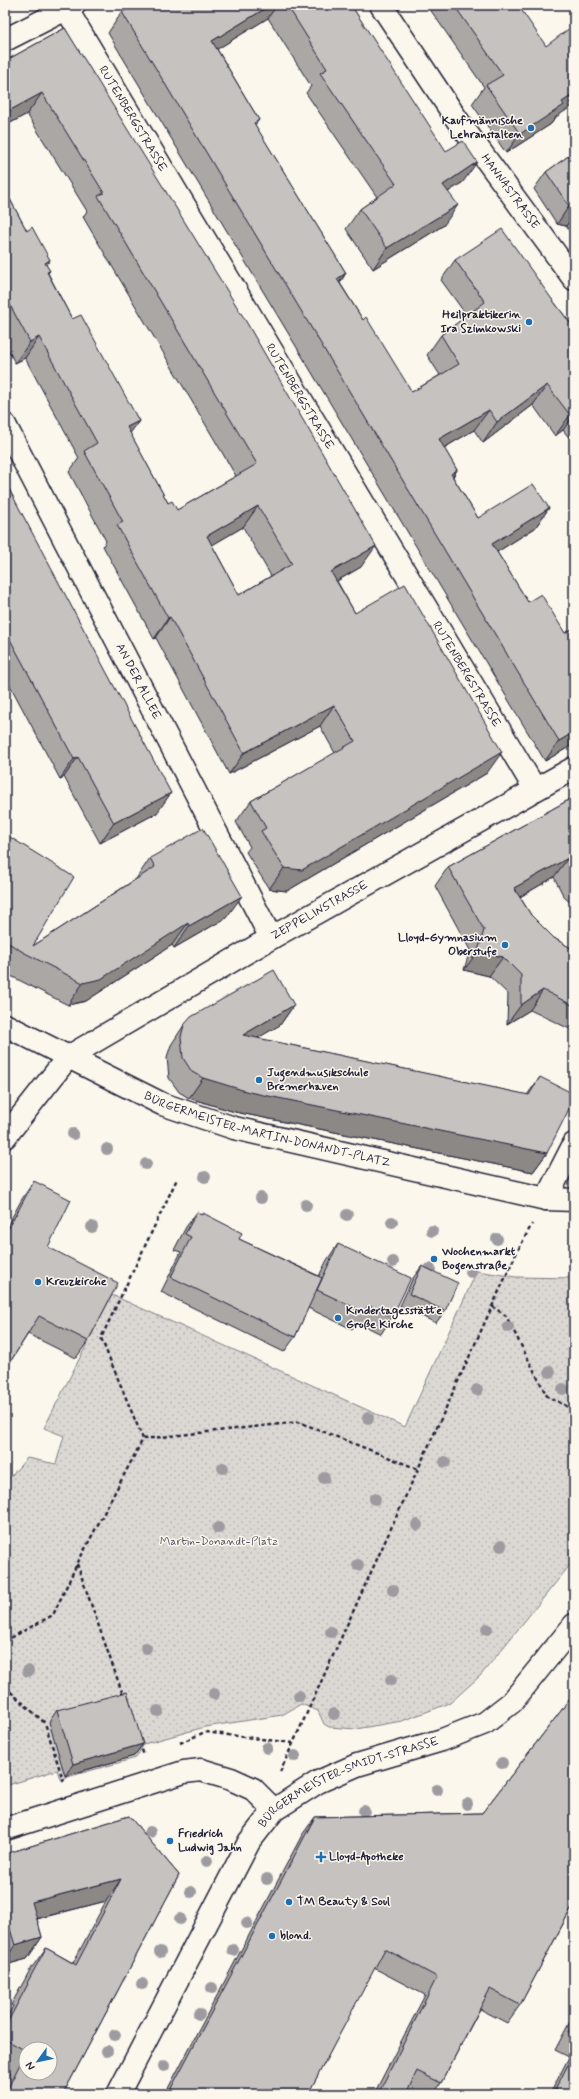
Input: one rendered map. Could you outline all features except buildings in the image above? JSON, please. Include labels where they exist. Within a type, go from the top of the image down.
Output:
[{"type":"street","name":"HANNASTRASSE","points":[[381,5],[458,121],[574,279]]},
{"type":"street","points":[[5,40],[68,6]]},
{"type":"street","name":"RUTENBERGSTRASSE","points":[[68,6],[535,789]]},
{"type":"street","name":"AN DER ALLEE","points":[[5,425],[271,938]]},
{"type":"street","name":"ZEPPELINSTRASSE","points":[[68,1057],[271,938],[574,768]]},
{"type":"street","name":"BÜRGERMEISTER-MARTIN-DONANDT-PLATZ","points":[[5,1025],[162,1104],[234,1128],[546,1199],[574,1200]]},
{"type":"street","points":[[5,1137],[68,1057]]},
{"type":"street","points":[[546,1199],[574,1144]]},
{"type":"street","name":"BÜRGERMEISTER-SMIDT-STRASSE","points":[[118,2094],[249,1842],[274,1810],[318,1782],[357,1765],[442,1740],[485,1723],[512,1702],[574,1625]]},
{"type":"street","points":[[5,1829],[184,1772],[201,1770],[218,1774],[254,1788],[274,1810]]},
{"type":"path","points":[[143,1439],[101,1338],[177,1179]]},
{"type":"path","points":[[274,1810],[279,1776],[293,1743],[516,1254],[546,1199]]},
{"type":"path","points":[[492,1306],[506,1316],[547,1396],[574,1410]]},
{"type":"path","points":[[143,1439],[299,1422],[418,1469]]},
{"type":"path","points":[[5,1641],[53,1615],[77,1564],[143,1439]]},
{"type":"path","points":[[77,1564],[124,1698]]},
{"type":"path","points":[[5,1687],[45,1723],[64,1780],[71,1778]]},
{"type":"path","points":[[178,1744],[205,1732],[293,1743]]},
{"type":"path","points":[[137,1736],[145,1758],[138,1760]]},
{"type":"green space","name":"Martin-Donandt-Platz","points":[[477,1271],[516,1277],[574,1278],[574,1560],[481,1675],[450,1703],[402,1721],[356,1729],[329,1727],[324,1724],[318,1711],[301,1704],[282,1715],[205,1727],[144,1744],[136,1758],[60,1779],[57,1770],[5,1786],[5,1483],[27,1458],[56,1464],[64,1436],[44,1428],[112,1295],[405,1427]]},
{"type":"place","name":"Kaufmännische Lehranstalten","points":[[531,128]]},
{"type":"place","name":"Heilpraktikerin Ira Szimkowski","points":[[529,322]]},
{"type":"place","name":"Lloyd-Gymnasium Oberstufe","points":[[505,945]]},
{"type":"place","name":"Jugendmusikschule Bremerhaven","points":[[259,1080]]},
{"type":"place","name":"Wochenmarkt Bogenstraße","points":[[434,1259]]},
{"type":"place","name":"Kreuzkirche","points":[[38,1282]]},
{"type":"place","name":"Kindertagesstätte Große Kirche","points":[[338,1318]]},
{"type":"place","name":"Friedrich Ludwig Jahn","points":[[170,1841]]},
{"type":"place","name":"Lloyd-Apotheke","points":[[321,1857]]},
{"type":"place","name":"TM Beauty & Soul","points":[[289,1902]]},
{"type":"place","name":"blond.","points":[[272,1936]]}]
